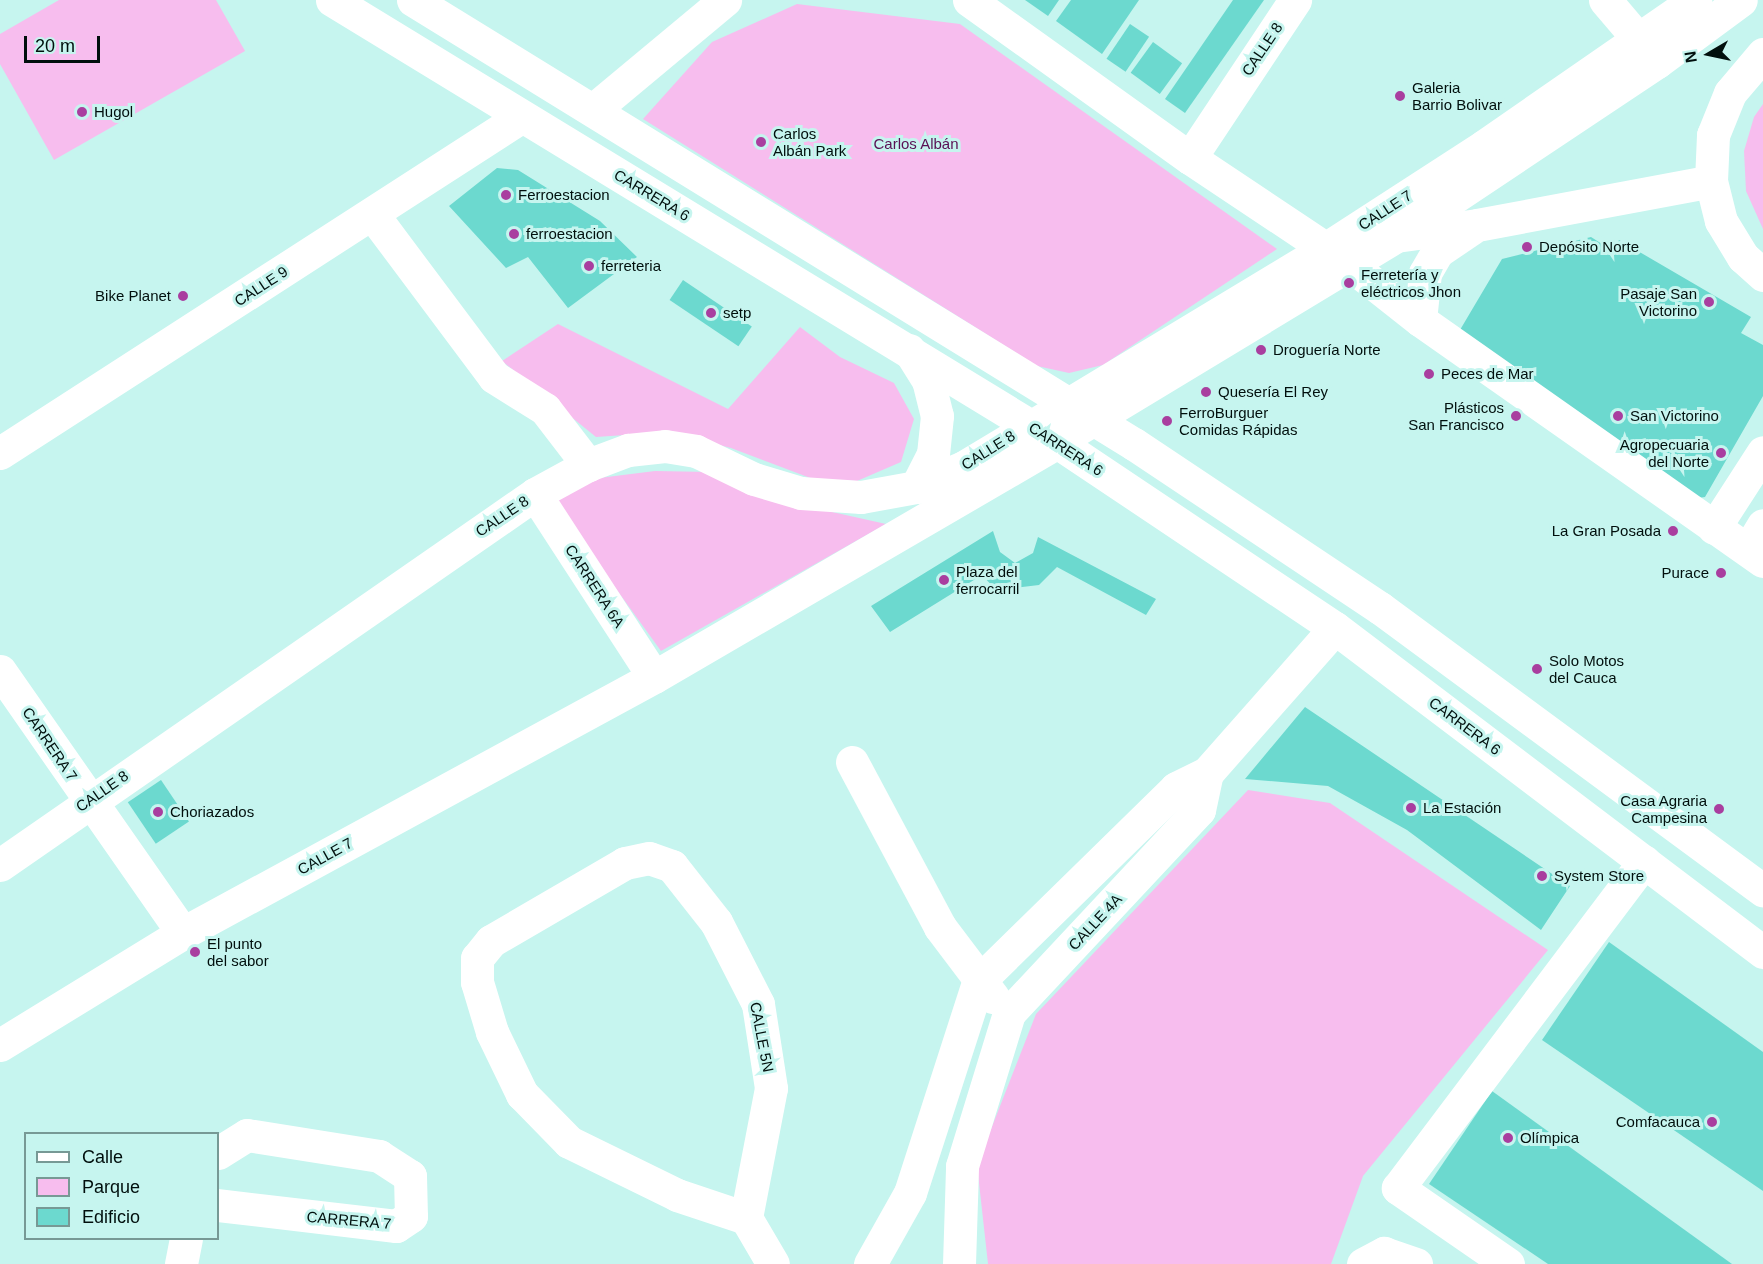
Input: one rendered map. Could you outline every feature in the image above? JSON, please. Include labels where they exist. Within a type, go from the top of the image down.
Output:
[{"type":"street","name":"CARRERA 6","points":[[332,0],[521,117],[908,348],[1029,424],[1335,628],[1763,952]]},
{"type":"street","points":[[413,0],[1078,412],[1380,608],[1763,890]]},
{"type":"street","points":[[593,111],[725,0]]},
{"type":"street","points":[[969,0],[1190,158],[1337,257],[1420,320],[1714,528],[1758,545]]},
{"type":"street","name":"CALLE 8","points":[[1190,158],[1295,0]]},
{"type":"street","points":[[1605,0],[1649,51]]},
{"type":"street","name":"CALLE 7","points":[[0,1045],[183,933],[654,677],[1056,442],[1078,412],[1337,257],[1396,236],[1713,4]]},
{"type":"street","name":"CALLE 7","points":[[1078,412],[1207,346],[1337,257],[1649,51]]},
{"type":"street","points":[[1763,54],[1730,93],[1713,135],[1711,181],[1721,221],[1743,257],[1763,275]]},
{"type":"street","name":"CALLE 9","points":[[0,453],[373,215],[521,117]]},
{"type":"street","points":[[1396,236],[1477,225],[1711,181]]},
{"type":"street","points":[[373,215],[494,377],[545,409],[588,465]]},
{"type":"street","points":[[1420,320],[1419,296],[1433,259],[1455,236],[1477,225]]},
{"type":"street","points":[[908,348],[928,380],[937,416],[933,454],[916,487]]},
{"type":"street","name":"CALLE 8","points":[[0,865],[88,800],[535,494],[588,465],[628,450],[665,446],[696,451],[754,479],[801,493],[861,497],[916,487],[964,467],[1029,424],[1078,412]]},
{"type":"street","points":[[1714,528],[1763,452]]},
{"type":"street","name":"CARRERA 6A","points":[[535,494],[654,677]]},
{"type":"street","name":"CALLE 4A","points":[[958,1264],[962,1166],[1009,1013],[1199,810],[1207,773],[1335,628]]},
{"type":"street","name":"CARRERA 7","points":[[0,671],[183,933]]},
{"type":"street","points":[[852,762],[940,927],[978,982],[1009,1013]]},
{"type":"street","points":[[870,1264],[910,1193],[978,982],[1176,788],[1207,773]]},
{"type":"street","name":"CALLE 5N","points":[[649,858],[672,866],[716,922],[758,1004],[771,1088],[746,1218],[677,1195],[569,1142],[522,1095],[492,1032],[477,982],[477,958],[491,942],[614,869],[649,858]]},
{"type":"street","points":[[1508,1264],[1398,1188],[1644,861]]},
{"type":"street","name":"CARRERA 7","points":[[219,1152],[247,1135],[380,1156],[410,1176],[411,1216],[396,1226],[219,1204]]},
{"type":"street","points":[[1363,1264],[1384,1253],[1412,1261],[1435,1213]]},
{"type":"street","points":[[746,1218],[773,1264]]},
{"type":"street","points":[[181,1264],[186,1240]]},
{"type":"green space","name":"Hugol","points":[[59,0],[216,0],[245,51],[54,160],[0,64],[0,34]]},
{"type":"green space","name":"Carlos Albán","points":[[797,4],[960,24],[1277,249],[1103,365],[1069,373],[1037,366],[643,119],[712,42]]},
{"type":"green space","points":[[1763,104],[1763,229],[1746,191],[1744,151],[1754,117]]},
{"type":"green space","points":[[558,324],[728,409],[800,327],[840,357],[894,383],[914,419],[901,462],[857,481],[813,479],[731,448],[669,432],[596,437],[502,361]]},
{"type":"green space","points":[[655,471],[710,472],[765,497],[886,524],[661,651],[551,499],[599,478]]},
{"type":"green space","points":[[1248,790],[1330,803],[1548,950],[1363,1176],[1331,1264],[988,1264],[977,1165],[1036,1014]]},
{"type":"building","points":[[1025,0],[1059,0],[1048,16]]},
{"type":"building","points":[[1071,0],[1139,0],[1102,54],[1056,21]]},
{"type":"building","points":[[1233,0],[1264,0],[1185,113],[1165,99]]},
{"type":"building","points":[[1130,24],[1149,37],[1126,72],[1107,59]]},
{"type":"building","points":[[1153,42],[1182,63],[1160,94],[1131,73]]},
{"type":"building","points":[[497,168],[518,170],[600,221],[637,257],[568,308],[528,257],[506,268],[449,206]]},
{"type":"building","points":[[1591,237],[1613,251],[1619,240],[1751,317],[1741,333],[1763,345],[1763,396],[1705,497],[1698,498],[1457,335],[1502,259]]},
{"type":"building","name":"setp","points":[[683,280],[752,326],[738,346],[670,300]]},
{"type":"building","name":"Plaza del ferrocarril","points":[[993,531],[1000,552],[1015,563],[1033,553],[1038,537],[1156,599],[1146,615],[1057,567],[1039,585],[996,590],[982,575],[890,632],[871,606]]},
{"type":"building","name":"La Estación","points":[[1305,707],[1570,886],[1541,930],[1407,830],[1328,786],[1245,779]]},
{"type":"building","name":"Choriazados","points":[[161,780],[189,821],[156,844],[128,802]]},
{"type":"building","name":"Comfacauca","points":[[1609,942],[1763,1052],[1763,1191],[1542,1040]]},
{"type":"building","name":"Olímpica","points":[[1492,1091],[1732,1264],[1548,1264],[1429,1184]]},
{"type":"place","name":"Galeria Barrio Bolivar","points":[[1400,96]]},
{"type":"place","name":"Hugol","points":[[82,112]]},
{"type":"place","name":"Carlos Albán Park","points":[[761,142]]},
{"type":"place","name":"Ferroestacion","points":[[506,195]]},
{"type":"place","name":"ferroestacion","points":[[514,234]]},
{"type":"place","name":"Depósito Norte","points":[[1527,247]]},
{"type":"place","name":"ferreteria","points":[[589,266]]},
{"type":"place","name":"Ferretería y eléctricos Jhon","points":[[1349,283]]},
{"type":"place","name":"Bike Planet","points":[[183,296]]},
{"type":"place","name":"Pasaje San Victorino","points":[[1709,302]]},
{"type":"place","name":"setp","points":[[711,313]]},
{"type":"place","name":"Droguería Norte","points":[[1261,350]]},
{"type":"place","name":"Peces de Mar","points":[[1429,374]]},
{"type":"place","name":"Quesería El Rey","points":[[1206,392]]},
{"type":"place","name":"Plásticos San Francisco","points":[[1516,416]]},
{"type":"place","name":"San Victorino","points":[[1618,416]]},
{"type":"place","name":"FerroBurguer Comidas Rápidas","points":[[1167,421]]},
{"type":"place","name":"Agropecuaria del Norte","points":[[1721,453]]},
{"type":"place","name":"La Gran Posada","points":[[1673,531]]},
{"type":"place","name":"Purace","points":[[1721,573]]},
{"type":"place","name":"Plaza del ferrocarril","points":[[944,580]]},
{"type":"place","name":"Solo Motos del Cauca","points":[[1537,669]]},
{"type":"place","name":"La Estación","points":[[1411,808]]},
{"type":"place","name":"Casa Agraria Campesina","points":[[1719,809]]},
{"type":"place","name":"Choriazados","points":[[158,812]]},
{"type":"place","name":"System Store","points":[[1542,876]]},
{"type":"place","name":"El punto del sabor","points":[[195,952]]},
{"type":"place","name":"Comfacauca","points":[[1712,1122]]},
{"type":"place","name":"Olímpica","points":[[1508,1138]]}]
